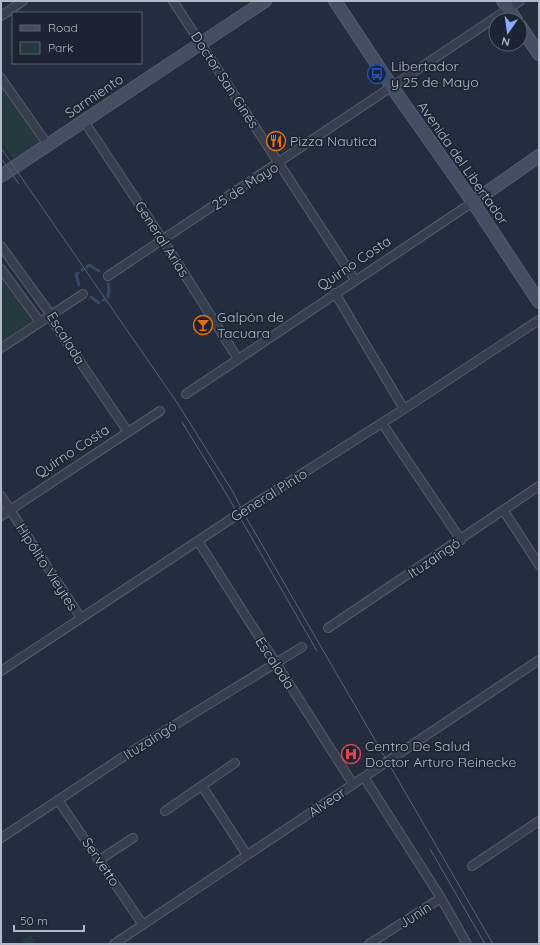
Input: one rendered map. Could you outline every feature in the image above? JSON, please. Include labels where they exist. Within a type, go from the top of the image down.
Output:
[{"type":"main road","name":"Sarmiento","points":[[1,176],[264,1]]},
{"type":"main road","name":"Avenida del Libertador","points":[[335,1],[539,302]]},
{"type":"main road","points":[[528,38],[539,54]]},
{"type":"main road","name":"Quirno Costa","points":[[472,202],[539,156]]},
{"type":"street","points":[[1,16],[23,1]]},
{"type":"street","name":"Doctor San Ginés","points":[[173,1],[355,280]]},
{"type":"street","name":"25 de Mayo","points":[[108,276],[279,163],[392,86],[506,5],[520,1]]},
{"type":"street","points":[[1,78],[48,145]]},
{"type":"street","name":"General Arias","points":[[84,121],[164,240],[238,359]]},
{"type":"street","name":"Quirno Costa","points":[[186,394],[472,202]]},
{"type":"street","name":"Escalada","points":[[1,246],[51,315],[52,322],[128,432]]},
{"type":"street","name":"Escalada","points":[[1,269],[40,322]]},
{"type":"street","points":[[335,293],[404,409]]},
{"type":"street","points":[[1,348],[83,294]]},
{"type":"street","name":"General Pinto","points":[[1,671],[237,515],[404,409],[539,320]]},
{"type":"street","name":"Quirno Costa","points":[[1,516],[160,411]]},
{"type":"street","points":[[382,423],[461,540]]},
{"type":"street","name":"Ituzaingó","points":[[328,628],[461,540],[539,486]]},
{"type":"street","name":"Hipólito Vieytes","points":[[1,496],[81,618]]},
{"type":"street","points":[[504,511],[539,565]]},
{"type":"street","name":"Escalada","points":[[198,541],[353,784]]},
{"type":"street","name":"Ituzaingó","points":[[1,838],[129,753],[302,647]]},
{"type":"street","name":"Alvear","points":[[114,944],[124,941],[143,925],[539,660]]},
{"type":"street","points":[[165,811],[236,763]]},
{"type":"street","points":[[364,777],[441,898],[467,944]]},
{"type":"street","points":[[202,786],[247,855]]},
{"type":"street","name":"Servetto","points":[[58,800],[143,925]]},
{"type":"street","points":[[472,866],[539,821]]},
{"type":"street","points":[[99,860],[133,838]]},
{"type":"street","name":"Junín","points":[[370,944],[441,898]]},
{"type":"green space","points":[[1,86],[41,144],[16,162],[1,141]]},
{"type":"green space","points":[[1,278],[32,320],[1,342]]},
{"type":"green space","points":[[30,935],[37,944],[25,944],[22,940]]},
{"type":"waterway","points":[[87,267],[89,265],[99,271]]},
{"type":"waterway","points":[[78,273],[76,274],[79,285]]},
{"type":"waterway","points":[[108,283],[108,297]]},
{"type":"waterway","points":[[91,297],[99,303]]},
{"type":"tram line","points":[[1,148],[176,401],[233,492],[243,512],[493,944]]},
{"type":"tram line","points":[[1,158],[19,184]]},
{"type":"tram line","points":[[182,422],[227,495],[317,651]]},
{"type":"tram line","points":[[430,849],[485,944]]},
{"type":"place","name":"Libertador y 25 de Mayo","points":[[377,74]]},
{"type":"place","name":"Pizza Nautica","points":[[276,141]]},
{"type":"place","name":"Galpón de Tacuara","points":[[203,325]]},
{"type":"place","name":"Centro De Salud Doctor Arturo Reinecke","points":[[351,754]]}]
